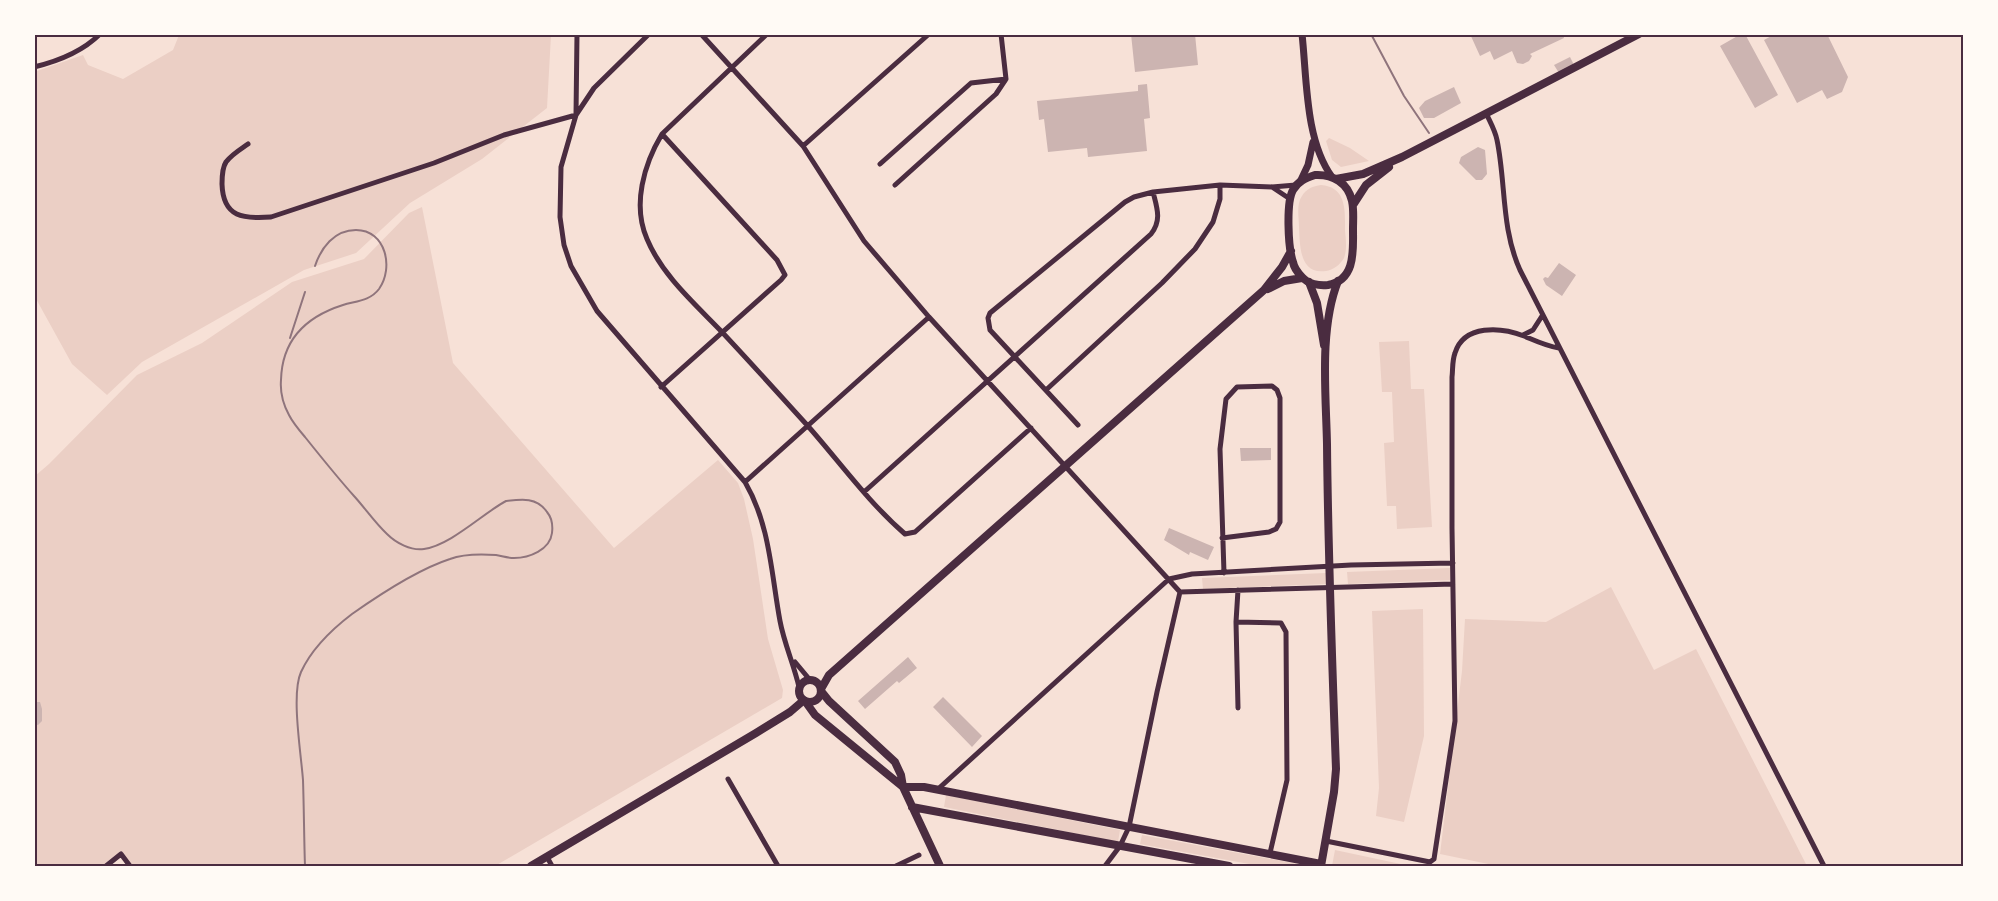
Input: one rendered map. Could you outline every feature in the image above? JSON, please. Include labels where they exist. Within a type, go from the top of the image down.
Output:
[{"type":"main road","points":[[1326,358],[1319,313],[1306,280],[1294,267],[1291,251],[1290,199],[1298,183],[1315,175],[1334,178],[1363,174],[1402,157],[1639,34]]},
{"type":"main road","points":[[1353,205],[1366,185],[1402,157]]},
{"type":"main road","points":[[1264,290],[1284,281],[1306,280],[1322,285],[1338,281],[1348,272],[1353,257],[1353,205],[1348,191],[1334,178]]},
{"type":"main road","points":[[531,867],[756,733],[804,701],[815,701],[829,675],[1264,290],[1291,251]]},
{"type":"main road","points":[[829,675],[802,683],[799,687],[800,695],[815,715],[903,787],[915,786],[938,790],[1270,853],[1321,865],[1336,769],[1329,588],[1326,358],[1330,306],[1338,281]]},
{"type":"main road","points":[[811,680],[819,684],[821,690],[895,762],[903,787],[939,867]]},
{"type":"main road","points":[[912,807],[1229,867]]},
{"type":"street","points":[[34,67],[75,53],[100,34]]},
{"type":"street","points":[[577,34],[576,116],[561,167],[559,190],[564,245],[570,266],[597,311],[745,482],[757,504],[765,528],[779,619],[799,687]]},
{"type":"street","points":[[248,144],[225,163],[222,174],[225,200],[232,213],[246,219],[271,218],[434,163],[504,135],[576,116],[594,88],[649,34]]},
{"type":"street","points":[[701,34],[803,146],[864,241],[929,317],[1180,592]]},
{"type":"street","points":[[767,34],[662,134],[652,151],[643,178],[642,220],[646,237],[663,268],[808,426],[864,492],[902,531],[909,535],[1031,428]]},
{"type":"street","points":[[803,146],[929,34]]},
{"type":"street","points":[[895,185],[996,94],[1006,79],[1001,34]]},
{"type":"street","points":[[1302,34],[1313,137],[1320,157],[1334,178]]},
{"type":"street","points":[[880,164],[971,83],[1006,79]]},
{"type":"street","points":[[1486,113],[1497,140],[1504,210],[1512,253],[1824,867]]},
{"type":"street","points":[[661,387],[785,275],[777,260],[662,134]]},
{"type":"street","points":[[1078,424],[990,330],[988,318],[990,313],[1125,202],[1153,192],[1220,185],[1272,187],[1298,183],[1309,161],[1313,137]]},
{"type":"street","points":[[1046,390],[1162,283],[1195,249],[1214,222],[1220,199],[1220,185]]},
{"type":"street","points":[[1272,187],[1290,199]]},
{"type":"street","points":[[864,492],[1151,234],[1158,222],[1159,214],[1153,192]]},
{"type":"street","points":[[1523,335],[1533,330],[1542,316]]},
{"type":"street","points":[[745,482],[929,317]]},
{"type":"street","points":[[1326,841],[1430,864],[1434,859],[1455,721],[1452,377],[1455,354],[1461,342],[1482,330],[1497,330],[1523,335],[1541,344],[1559,348]]},
{"type":"street","points":[[1222,538],[1269,532],[1276,529],[1280,522],[1280,398],[1277,390],[1272,386],[1237,387],[1226,399],[1220,449],[1222,538],[1224,573]]},
{"type":"street","points":[[938,790],[1169,579],[1180,575],[1453,563]]},
{"type":"street","points":[[1180,592],[1453,584]]},
{"type":"street","points":[[1238,590],[1236,622],[1238,708]]},
{"type":"street","points":[[1105,867],[1120,846],[1129,827],[1180,592]]},
{"type":"street","points":[[1236,622],[1281,622],[1286,632],[1287,780],[1270,853]]},
{"type":"street","points":[[791,655],[811,680]]},
{"type":"street","points":[[728,779],[778,867]]},
{"type":"street","points":[[106,867],[121,854],[130,867]]},
{"type":"street","points":[[896,867],[919,855]]},
{"type":"street","points":[[547,857],[552,867]]},
{"type":"shaded area","points":[[179,35],[551,35],[547,108],[482,159],[410,203],[356,253],[304,270],[142,362],[107,395],[72,364],[35,297],[34,72],[83,55],[88,65],[123,79],[173,50]]},
{"type":"shaded area","points":[[1329,138],[1369,161],[1341,167],[1332,160],[1326,141]]},
{"type":"shaded area","points":[[1321,185],[1336,190],[1340,195],[1345,216],[1346,252],[1344,258],[1336,267],[1326,271],[1317,271],[1306,264],[1299,234],[1300,199],[1308,190]]},
{"type":"shaded area","points":[[422,207],[453,363],[614,548],[718,460],[738,483],[753,539],[768,639],[783,690],[782,698],[495,866],[128,866],[121,857],[109,866],[35,866],[35,476],[137,375],[202,343],[292,282],[364,259],[409,213]]},
{"type":"shaded area","points":[[1409,341],[1411,389],[1424,389],[1432,527],[1397,529],[1396,506],[1387,506],[1384,443],[1394,442],[1392,392],[1382,392],[1379,342]]},
{"type":"shaded area","points":[[1450,568],[1451,580],[1348,584],[1347,572]]},
{"type":"shaded area","points":[[1326,573],[1326,584],[1203,589],[1202,578]]},
{"type":"shaded area","points":[[1611,587],[1654,670],[1696,649],[1807,866],[1498,866],[1440,854],[1462,671],[1465,619],[1546,622]]},
{"type":"shaded area","points":[[1423,609],[1424,736],[1404,822],[1376,816],[1379,788],[1372,611]]},
{"type":"shaded area","points":[[946,795],[1120,830],[1118,842],[944,807]]},
{"type":"shaded area","points":[[1142,835],[1309,866],[1260,866],[1140,844]]},
{"type":"shaded area","points":[[1335,850],[1410,866],[1332,866]]},
{"type":"building","points":[[1131,34],[1195,34],[1198,65],[1135,72]]},
{"type":"building","points":[[1470,34],[1563,34],[1564,38],[1530,54],[1532,56],[1529,61],[1523,64],[1517,63],[1512,51],[1494,60],[1490,51],[1480,56]]},
{"type":"building","points":[[1745,34],[1778,95],[1755,108],[1720,46]]},
{"type":"building","points":[[1775,34],[1827,34],[1848,77],[1842,92],[1827,99],[1822,90],[1797,103],[1764,40]]},
{"type":"building","points":[[1570,57],[1574,65],[1559,73],[1554,65]]},
{"type":"building","points":[[1147,84],[1150,118],[1144,119],[1147,151],[1088,157],[1087,148],[1048,152],[1044,119],[1039,120],[1037,101],[1138,91],[1138,85]]},
{"type":"building","points":[[1454,87],[1461,103],[1434,118],[1424,118],[1419,108],[1425,101]]},
{"type":"building","points":[[1478,147],[1485,150],[1487,174],[1482,180],[1476,180],[1459,163],[1461,157]]},
{"type":"building","points":[[1559,263],[1576,275],[1562,296],[1546,285],[1543,279],[1548,278]]},
{"type":"building","points":[[1240,448],[1271,448],[1271,460],[1241,461]]},
{"type":"building","points":[[1169,528],[1214,547],[1208,560],[1190,552],[1189,555],[1164,540]]},
{"type":"building","points":[[908,657],[917,668],[899,683],[897,681],[865,709],[858,701]]},
{"type":"building","points":[[943,697],[982,736],[972,747],[933,707]]},
{"type":"building","points":[[34,702],[40,702],[42,709],[42,721],[38,725],[34,724]]},
{"type":"railway","points":[[1371,34],[1404,96],[1429,133]]},
{"type":"railway","points":[[305,866],[303,780],[297,694],[301,672],[316,647],[352,614],[412,576],[438,563],[461,556],[491,555],[514,558],[532,555],[547,544],[552,533],[552,522],[543,507],[534,501],[523,500],[506,501],[445,542],[424,549],[409,548],[399,543],[378,525],[294,424],[284,402],[281,384],[282,366],[286,353],[291,342],[307,323],[329,310],[367,298],[379,289],[386,271],[384,252],[374,236],[356,230],[348,231],[330,241],[315,266]]},
{"type":"railway","points":[[290,338],[305,292]]}]
